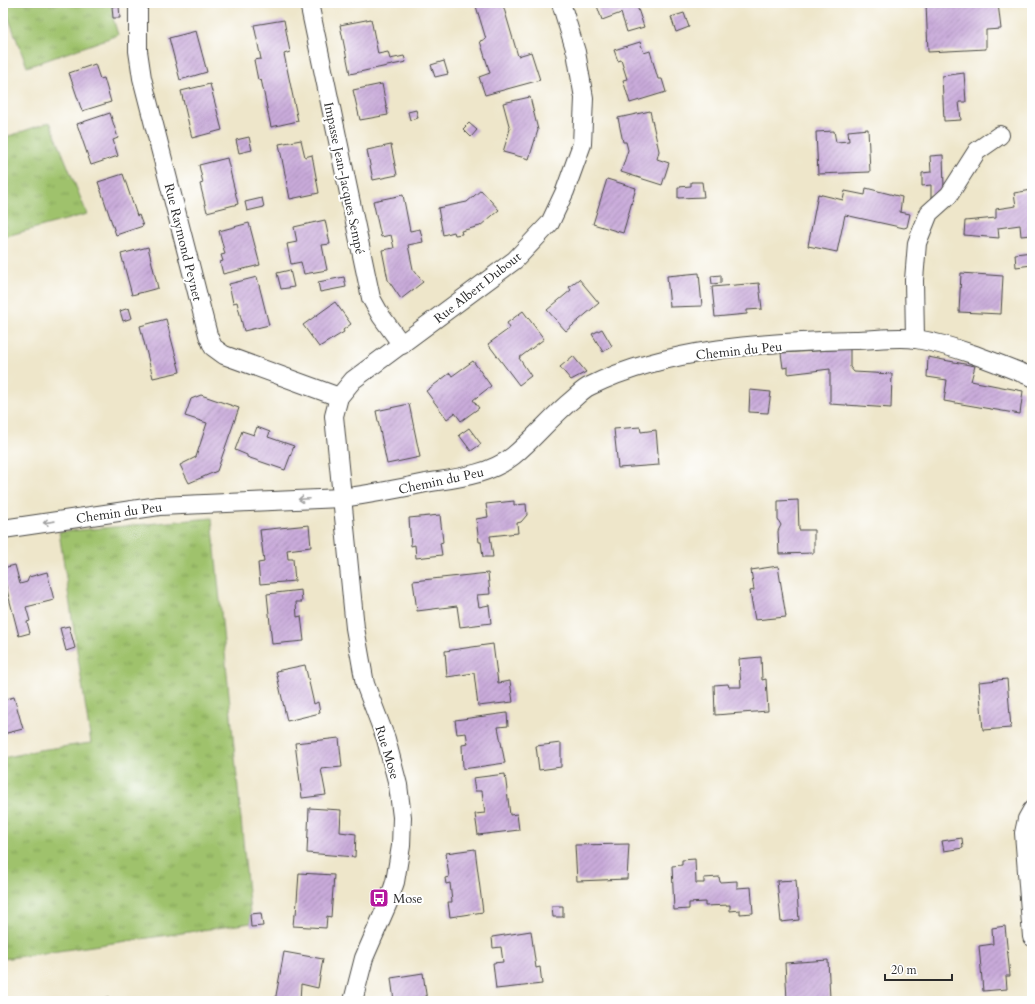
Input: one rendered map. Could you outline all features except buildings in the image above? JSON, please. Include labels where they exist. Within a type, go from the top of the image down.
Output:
[{"type":"street","name":"Rue Raymond Peynet","points":[[138,3],[138,51],[142,78],[206,328],[213,347],[224,355],[339,397]]},
{"type":"street","name":"Impasse Jean-Jacques Sempé","points":[[309,3],[371,298],[381,316],[402,345]]},
{"type":"street","name":"Rue Albert Dubout","points":[[342,498],[334,416],[339,397],[353,380],[515,260],[550,223],[565,191],[582,144],[584,98],[576,52],[561,3]]},
{"type":"street","points":[[916,339],[914,280],[917,243],[929,213],[949,195],[977,151],[1000,135]]},
{"type":"street","name":"Chemin du Peu","points":[[3,529],[159,506],[342,498],[377,493],[489,470],[504,463],[515,454],[556,413],[587,387],[619,373],[660,361],[720,350],[826,341],[916,339],[974,355],[1032,377]]},
{"type":"street","name":"Rue Mose","points":[[342,498],[355,628],[365,684],[386,739],[398,785],[402,817],[401,846],[395,882],[388,903],[364,958],[353,1001]]},
{"type":"street","points":[[1032,810],[1027,819],[1024,833],[1032,937]]},
{"type":"green space","points":[[3,3],[112,3],[113,18],[118,35],[27,67]]},
{"type":"green space","points":[[50,122],[87,214],[3,237],[3,138]]},
{"type":"green space","points":[[212,518],[251,923],[3,959],[3,758],[39,750],[91,743],[59,532]]},
{"type":"place","name":"Mose","points":[[379,898]]}]
